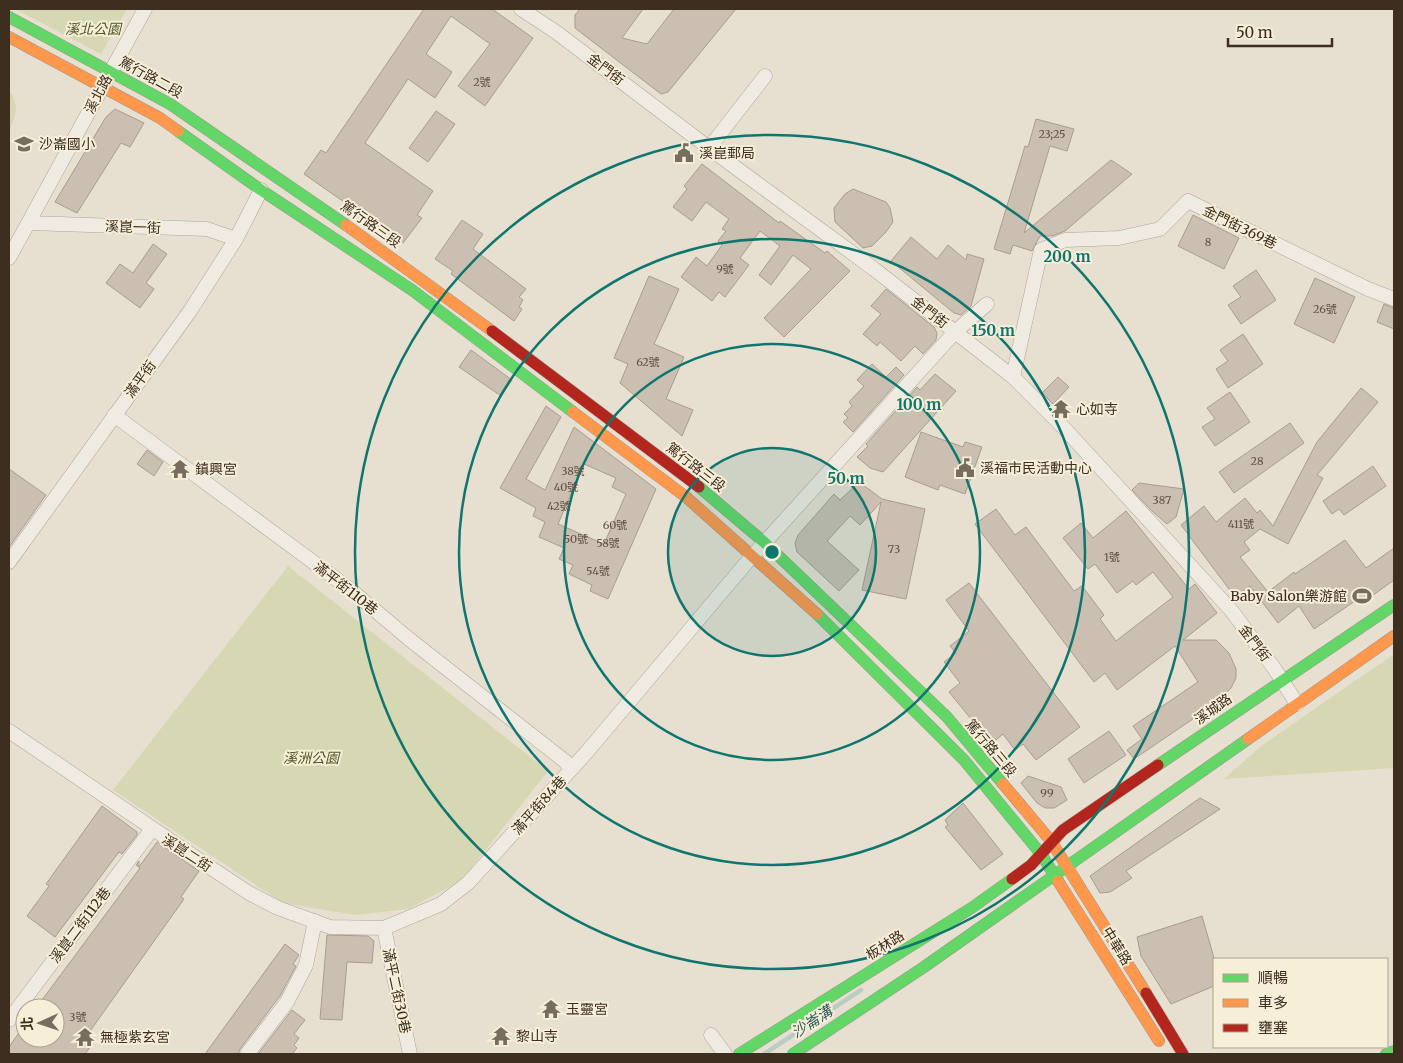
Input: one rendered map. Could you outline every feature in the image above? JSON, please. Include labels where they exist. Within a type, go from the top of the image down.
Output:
[{"type":"street","name":"溪北路","points":[[9,258],[30,223],[101,86],[145,9]]},
{"type":"street","name":"金門街","points":[[521,9],[564,37],[709,148],[874,269],[1013,377],[1064,428],[1231,610],[1297,704]]},
{"type":"street","name":"篤行路二段","points":[[9,17],[170,104],[272,173]]},
{"type":"street","points":[[9,37],[160,118],[261,190]]},
{"type":"street","points":[[709,148],[765,76]]},
{"type":"street","name":"篤行路三段","points":[[272,173],[426,282],[550,374],[692,481],[765,543],[946,717],[1051,841],[1067,865]]},
{"type":"street","name":"篤行路三段","points":[[261,190],[432,305],[686,497],[847,641],[957,753],[1042,854]]},
{"type":"street","name":"滿平街","points":[[9,562],[190,311],[236,238],[261,190]]},
{"type":"street","name":"金門街369巷","points":[[1013,377],[1041,250],[1065,240],[1119,238],[1160,229],[1188,201],[1368,289],[1394,299]]},
{"type":"street","name":"溪崑一街","points":[[30,223],[206,229],[236,238]]},
{"type":"street","name":"滿平街84巷","points":[[384,928],[441,904],[468,883],[572,769],[753,555],[956,332],[987,304]]},
{"type":"street","name":"滿平街110巷","points":[[114,415],[351,590],[409,639],[566,762],[572,769]]},
{"type":"street","name":"溪城路","points":[[1042,854],[1051,841],[1063,830],[1394,605]]},
{"type":"street","points":[[793,1054],[924,967],[1394,636]]},
{"type":"street","name":"溪崑二街","points":[[9,731],[249,893],[278,908],[330,927],[384,928]]},
{"type":"street","name":"溪崑二街112巷","points":[[9,1020],[152,829]]},
{"type":"street","name":"中華路","points":[[1042,854],[1167,1054]]},
{"type":"street","name":"板林路","points":[[739,1054],[973,908],[1031,865],[1042,854]]},
{"type":"street","name":"中華路","points":[[1067,865],[1183,1054]]},
{"type":"street","points":[[247,1054],[287,1002],[306,965],[315,921]]},
{"type":"street","name":"滿平二街30巷","points":[[384,928],[410,1054]]},
{"type":"street","points":[[711,1034],[725,1054]]},
{"type":"street","points":[[1386,1054],[1394,1051]]},
{"type":"green space","name":"溪北公園","points":[[15,9],[127,9],[101,54]]},
{"type":"green space","points":[[9,90],[15,101],[16,110],[9,131]]},
{"type":"green space","name":"溪洲公園","points":[[288,566],[548,771],[461,881],[408,909],[356,915],[283,903],[113,790]]},
{"type":"green space","points":[[1394,654],[1394,768],[1224,779],[1261,746]]},
{"type":"building","points":[[424,9],[492,9],[533,38],[485,106],[458,86],[490,44],[451,16],[426,54],[452,72],[435,98],[408,79],[365,143],[433,191],[417,215],[422,218],[403,243],[304,174],[321,150],[326,153]]},
{"type":"building","points":[[580,9],[643,9],[622,38],[647,44],[674,9],[736,9],[668,92],[661,94],[575,28],[575,15]]},
{"type":"building","points":[[115,109],[144,123],[130,147],[121,143],[77,213],[55,202],[106,117]]},
{"type":"building","points":[[436,111],[455,124],[428,162],[409,148]]},
{"type":"building","points":[[1036,119],[1074,129],[1067,151],[1050,146],[1024,233],[1111,160],[1132,174],[1065,231],[1052,236],[1040,236],[1032,251],[1013,245],[1010,254],[994,249],[1025,146],[1028,147]]},
{"type":"building","points":[[702,164],[779,223],[780,221],[825,253],[827,251],[850,271],[784,337],[764,318],[811,269],[793,255],[771,285],[759,275],[780,246],[760,231],[740,258],[749,265],[725,297],[719,292],[712,301],[681,277],[696,257],[707,266],[722,245],[718,241],[726,231],[722,229],[729,219],[706,202],[692,221],[673,207],[687,189],[684,186]]},
{"type":"building","points":[[853,189],[886,202],[890,208],[893,222],[872,246],[863,248],[835,222],[834,208],[845,194]]},
{"type":"building","points":[[1193,215],[1239,238],[1224,269],[1178,246]]},
{"type":"building","points":[[462,220],[483,234],[473,249],[526,289],[519,297],[523,300],[519,307],[522,309],[514,321],[451,274],[453,271],[435,259]]},
{"type":"building","points":[[911,237],[937,259],[948,245],[966,260],[967,254],[984,259],[971,306],[961,315],[954,313],[891,261]]},
{"type":"building","points":[[153,244],[167,254],[146,283],[154,289],[140,308],[106,283],[120,264],[133,273]]},
{"type":"building","points":[[1256,270],[1276,300],[1241,324],[1228,305],[1241,297],[1233,286]]},
{"type":"building","points":[[649,276],[679,289],[654,344],[684,357],[666,399],[693,410],[682,436],[620,383],[628,364],[614,358]]},
{"type":"building","points":[[1315,278],[1355,297],[1334,343],[1294,324]]},
{"type":"building","points":[[886,289],[934,327],[937,333],[936,340],[923,354],[915,346],[901,361],[880,342],[877,346],[863,334],[881,314],[871,306]]},
{"type":"building","points":[[1384,304],[1394,308],[1394,329],[1377,322]]},
{"type":"building","points":[[1243,334],[1263,364],[1228,388],[1216,369],[1228,361],[1220,350]]},
{"type":"building","points":[[471,350],[512,380],[501,396],[459,367]]},
{"type":"building","points":[[872,364],[886,377],[896,367],[904,375],[853,432],[843,422],[848,418],[844,414],[852,406],[849,402],[864,386],[857,380]]},
{"type":"building","points":[[935,374],[956,391],[883,472],[870,468],[857,457],[868,446],[866,444],[917,387],[920,390]]},
{"type":"building","points":[[1058,377],[1069,387],[1053,404],[1042,393]]},
{"type":"building","points":[[1361,388],[1378,402],[1317,475],[1323,478],[1288,544],[1260,529],[1244,542],[1250,550],[1240,557],[1268,592],[1294,572],[1295,574],[1345,540],[1366,568],[1394,548],[1394,580],[1365,601],[1361,597],[1314,629],[1299,606],[1278,623],[1250,586],[1235,597],[1181,525],[1204,506],[1216,522],[1245,498],[1257,513],[1260,510],[1273,526],[1317,442]]},
{"type":"building","points":[[1230,392],[1250,422],[1215,446],[1202,427],[1215,419],[1207,408]]},
{"type":"building","points":[[546,406],[561,417],[526,479],[545,490],[574,427],[656,489],[608,599],[590,591],[592,585],[569,574],[573,565],[559,559],[564,548],[539,537],[545,522],[533,516],[536,508],[500,488]],"holes":[[[584,464],[616,478],[612,487],[626,494],[604,544],[558,524]]]},
{"type":"building","points":[[1290,423],[1304,443],[1234,493],[1219,472]]},
{"type":"building","points":[[921,432],[963,447],[965,442],[982,447],[965,494],[940,485],[938,490],[905,477]]},
{"type":"building","points":[[147,450],[163,462],[154,476],[137,464]]},
{"type":"building","points":[[1373,466],[1386,486],[1344,515],[1339,509],[1332,514],[1323,501]]},
{"type":"building","points":[[9,469],[46,495],[9,547]]},
{"type":"building","points":[[859,482],[882,499],[925,509],[906,599],[862,590],[881,502],[860,525],[850,516],[827,541],[859,570],[839,591],[797,552],[795,543],[798,535],[834,494],[840,500]]},
{"type":"building","points":[[1139,483],[1184,489],[1176,517],[1167,524],[1152,511],[1132,490]]},
{"type":"building","points":[[996,509],[1015,535],[1026,527],[1074,591],[1082,586],[1104,615],[1100,619],[1116,641],[1173,597],[1153,572],[1136,585],[1133,581],[1117,593],[1095,564],[1088,569],[1063,538],[1081,523],[1093,538],[1126,511],[1189,589],[1195,584],[1217,613],[1183,640],[1216,640],[1229,653],[1236,669],[1236,678],[1231,688],[1218,702],[1134,759],[1127,750],[1142,739],[1133,726],[1198,682],[1175,646],[1117,690],[1105,673],[1094,682],[975,524]]},
{"type":"building","points":[[969,583],[1080,727],[1036,760],[1023,744],[1015,750],[1003,734],[996,740],[985,736],[949,692],[960,683],[944,662],[956,653],[950,646],[969,631],[946,600]]},
{"type":"building","points":[[1109,731],[1126,755],[1084,783],[1068,759]]},
{"type":"building","points":[[1028,776],[1061,787],[1067,800],[1054,808],[1045,808],[1037,803],[1021,783]]},
{"type":"building","points":[[1200,798],[1220,809],[1126,871],[1132,878],[1110,892],[1100,893],[1090,876]]},
{"type":"building","points":[[963,803],[1003,854],[981,870],[945,827],[948,825],[945,820]]},
{"type":"building","points":[[102,806],[137,832],[137,835],[122,854],[119,852],[55,937],[27,916],[49,886],[46,884]]},
{"type":"building","points":[[157,842],[199,871],[181,897],[184,899],[83,1041],[91,1046],[85,1054],[9,1054],[9,1047],[15,1038],[15,1048],[65,1048],[65,998],[43,998],[140,868],[136,865],[139,861],[139,867]]},
{"type":"building","points":[[1202,916],[1214,958],[1213,986],[1171,1004],[1141,956],[1137,937]]},
{"type":"building","points":[[327,935],[368,936],[374,941],[372,963],[347,962],[342,1020],[320,1019]]},
{"type":"building","points":[[285,944],[299,955],[293,964],[296,966],[280,996],[238,1054],[205,1054]]},
{"type":"building","points":[[292,1010],[305,1020],[294,1034],[299,1038],[294,1045],[297,1048],[292,1054],[258,1054]]},
{"type":"waterway","name":"沙崙溝","points":[[764,1054],[861,990]]},
{"type":"traffic: fast","points":[[9,17],[170,104],[346,225]]},
{"type":"traffic: fast","points":[[178,131],[261,190],[412,290],[573,412]]},
{"type":"traffic: fast","points":[[699,487],[765,543],[947,717],[1003,784]]},
{"type":"traffic: fast","points":[[1158,765],[1394,605]]},
{"type":"traffic: fast","points":[[817,614],[964,760],[1041,854],[1058,881]]},
{"type":"traffic: fast","points":[[793,1054],[924,967],[1248,739]]},
{"type":"traffic: fast","points":[[739,1054],[973,907],[1012,879]]},
{"type":"traffic: fast","points":[[1386,1054],[1394,1051]]},
{"type":"traffic: slow","points":[[9,37],[160,118],[178,131]]},
{"type":"traffic: slow","points":[[346,225],[492,331]]},
{"type":"traffic: slow","points":[[573,412],[686,497],[817,614]]},
{"type":"traffic: slow","points":[[1248,739],[1394,636]]},
{"type":"traffic: slow","points":[[1003,784],[1051,841],[1146,993]]},
{"type":"traffic: slow","points":[[1058,881],[1159,1041]]},
{"type":"traffic: jam","points":[[492,331],[699,487]]},
{"type":"traffic: jam","points":[[1012,879],[1031,865],[1063,830],[1158,765]]},
{"type":"traffic: jam","points":[[1146,993],[1183,1054]]},
{"type":"place","name":"沙崙國小","points":[[24,144]]},
{"type":"place","name":"溪崑郵局","points":[[684,153]]},
{"type":"place","name":"心如寺","points":[[1061,409]]},
{"type":"place","name":"溪福市民活動中心","points":[[965,468]]},
{"type":"place","name":"鎮興宮","points":[[180,469]]},
{"type":"place","name":"Baby Salon樂游館","points":[[1362,596]]},
{"type":"place","name":"玉靈宮","points":[[551,1009]]},
{"type":"place","name":"黎山寺","points":[[501,1036]]},
{"type":"place","name":"無極紫玄宮","points":[[85,1037]]}]
